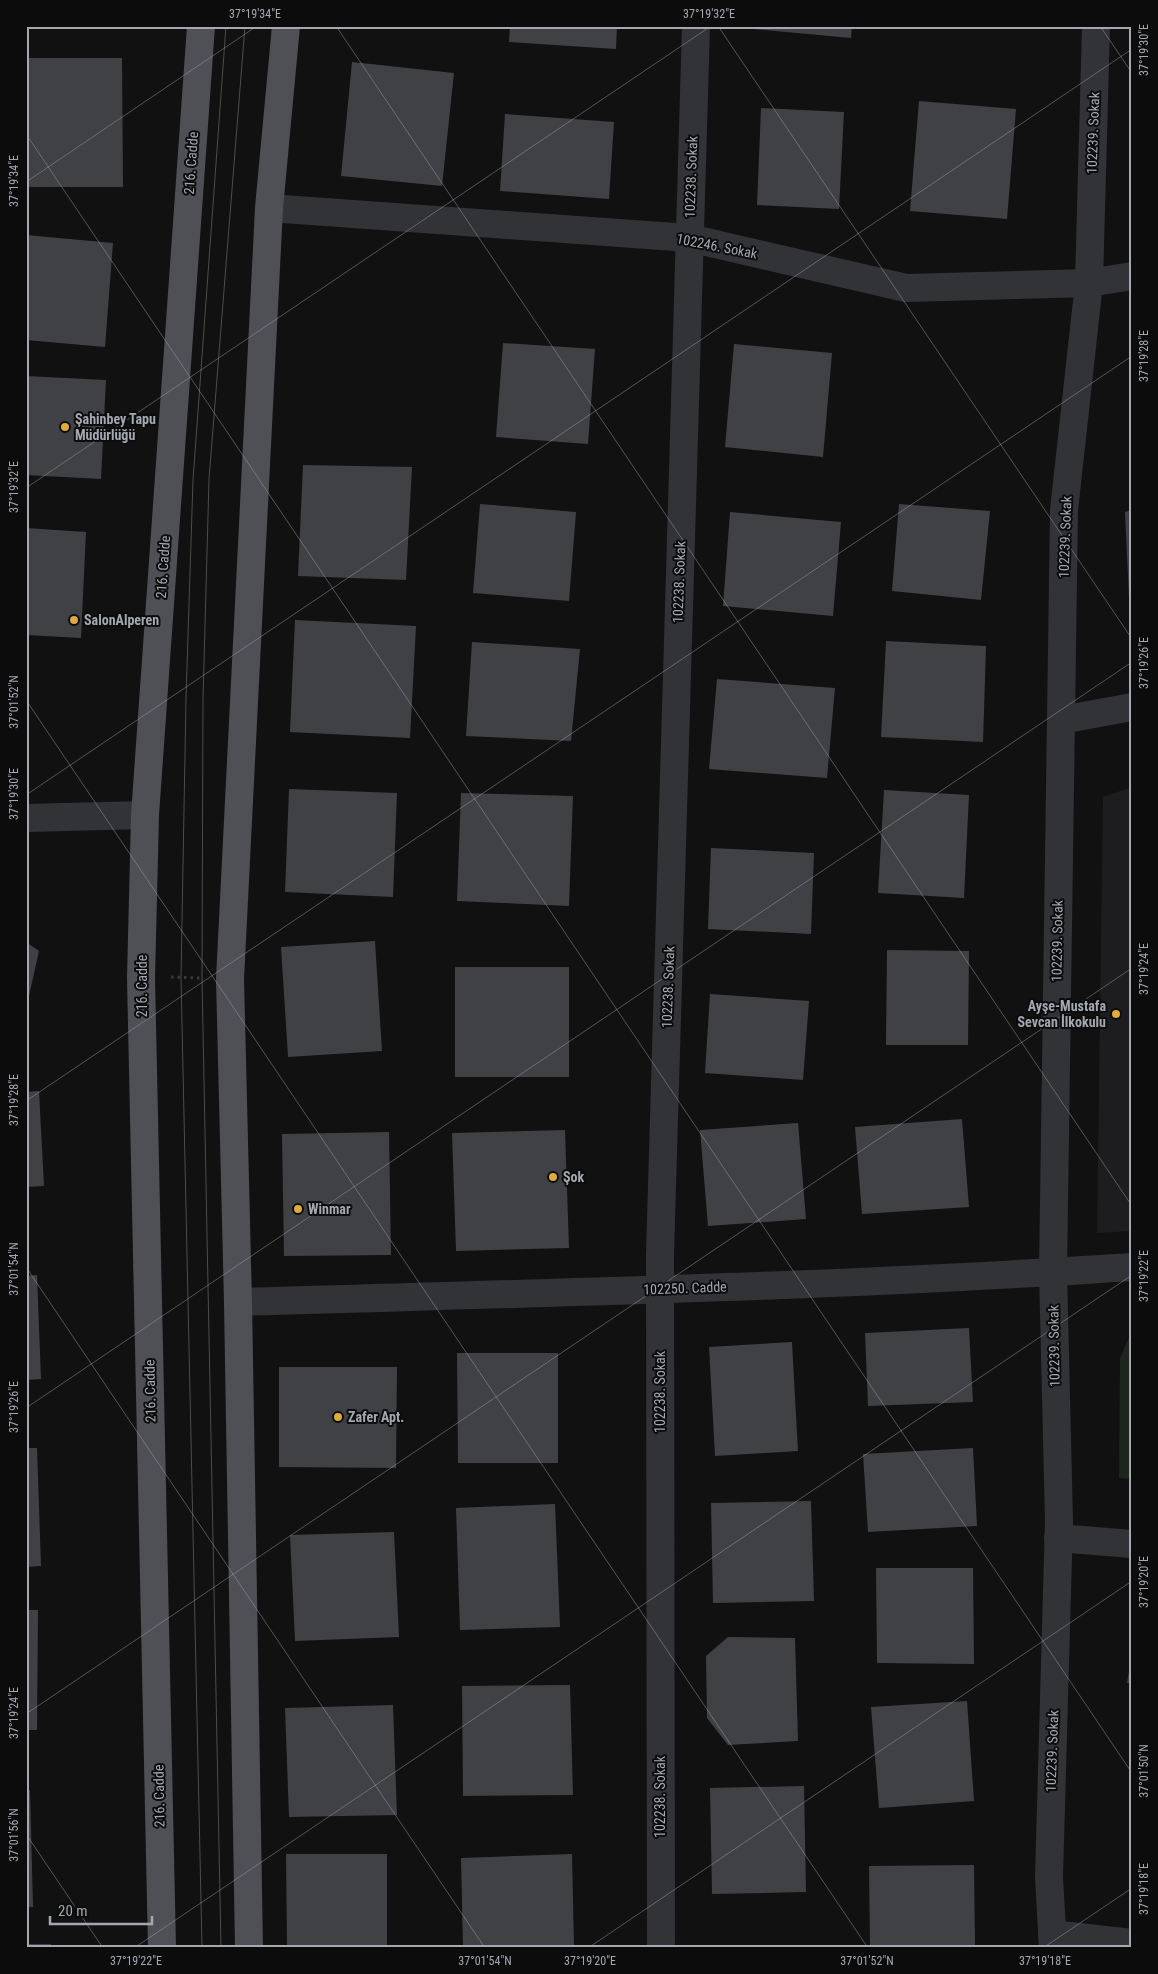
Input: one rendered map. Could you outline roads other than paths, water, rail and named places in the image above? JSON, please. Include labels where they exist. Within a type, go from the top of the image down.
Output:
[{"type":"main road","name":"216. Cadde","points":[[162,1948],[141,978],[146,815],[201,26]]},
{"type":"main road","points":[[249,1948],[238,1302],[230,979],[269,208],[286,26]]},
{"type":"street","name":"102238. Sokak","points":[[661,1948],[660,1290],[688,238],[696,26]]},
{"type":"street","name":"102239. Sokak","points":[[1052,1941],[1049,1877],[1058,1538],[1053,1272],[1064,510],[1089,283],[1096,26]]},
{"type":"street","name":"102246. Sokak","points":[[269,208],[688,238],[906,288],[1089,283],[1132,276]]},
{"type":"street","points":[[1060,720],[1132,707]]},
{"type":"street","points":[[26,818],[146,815]]},
{"type":"street","name":"102250. Cadde","points":[[238,1302],[660,1290],[1132,1267]]},
{"type":"street","points":[[1058,1538],[1132,1544]]},
{"type":"street","points":[[1052,1941],[1132,1943]]},
{"type":"tram line","points":[[202,1948],[181,977],[186,698],[193,480],[226,26]]},
{"type":"tram line","points":[[221,1948],[202,978],[203,699],[209,479],[245,26]]},
{"type":"place","name":"Şahinbey Tapu Müdürlüğü","points":[[65,427]]},
{"type":"place","name":"SalonAlperen","points":[[74,620]]},
{"type":"place","name":"Ayşe-Mustafa Sevcan İlkokulu","points":[[1116,1014]]},
{"type":"place","name":"Şok","points":[[553,1177]]},
{"type":"place","name":"Winmar","points":[[298,1209]]},
{"type":"place","name":"Zafer Apt.","points":[[338,1417]]}]
